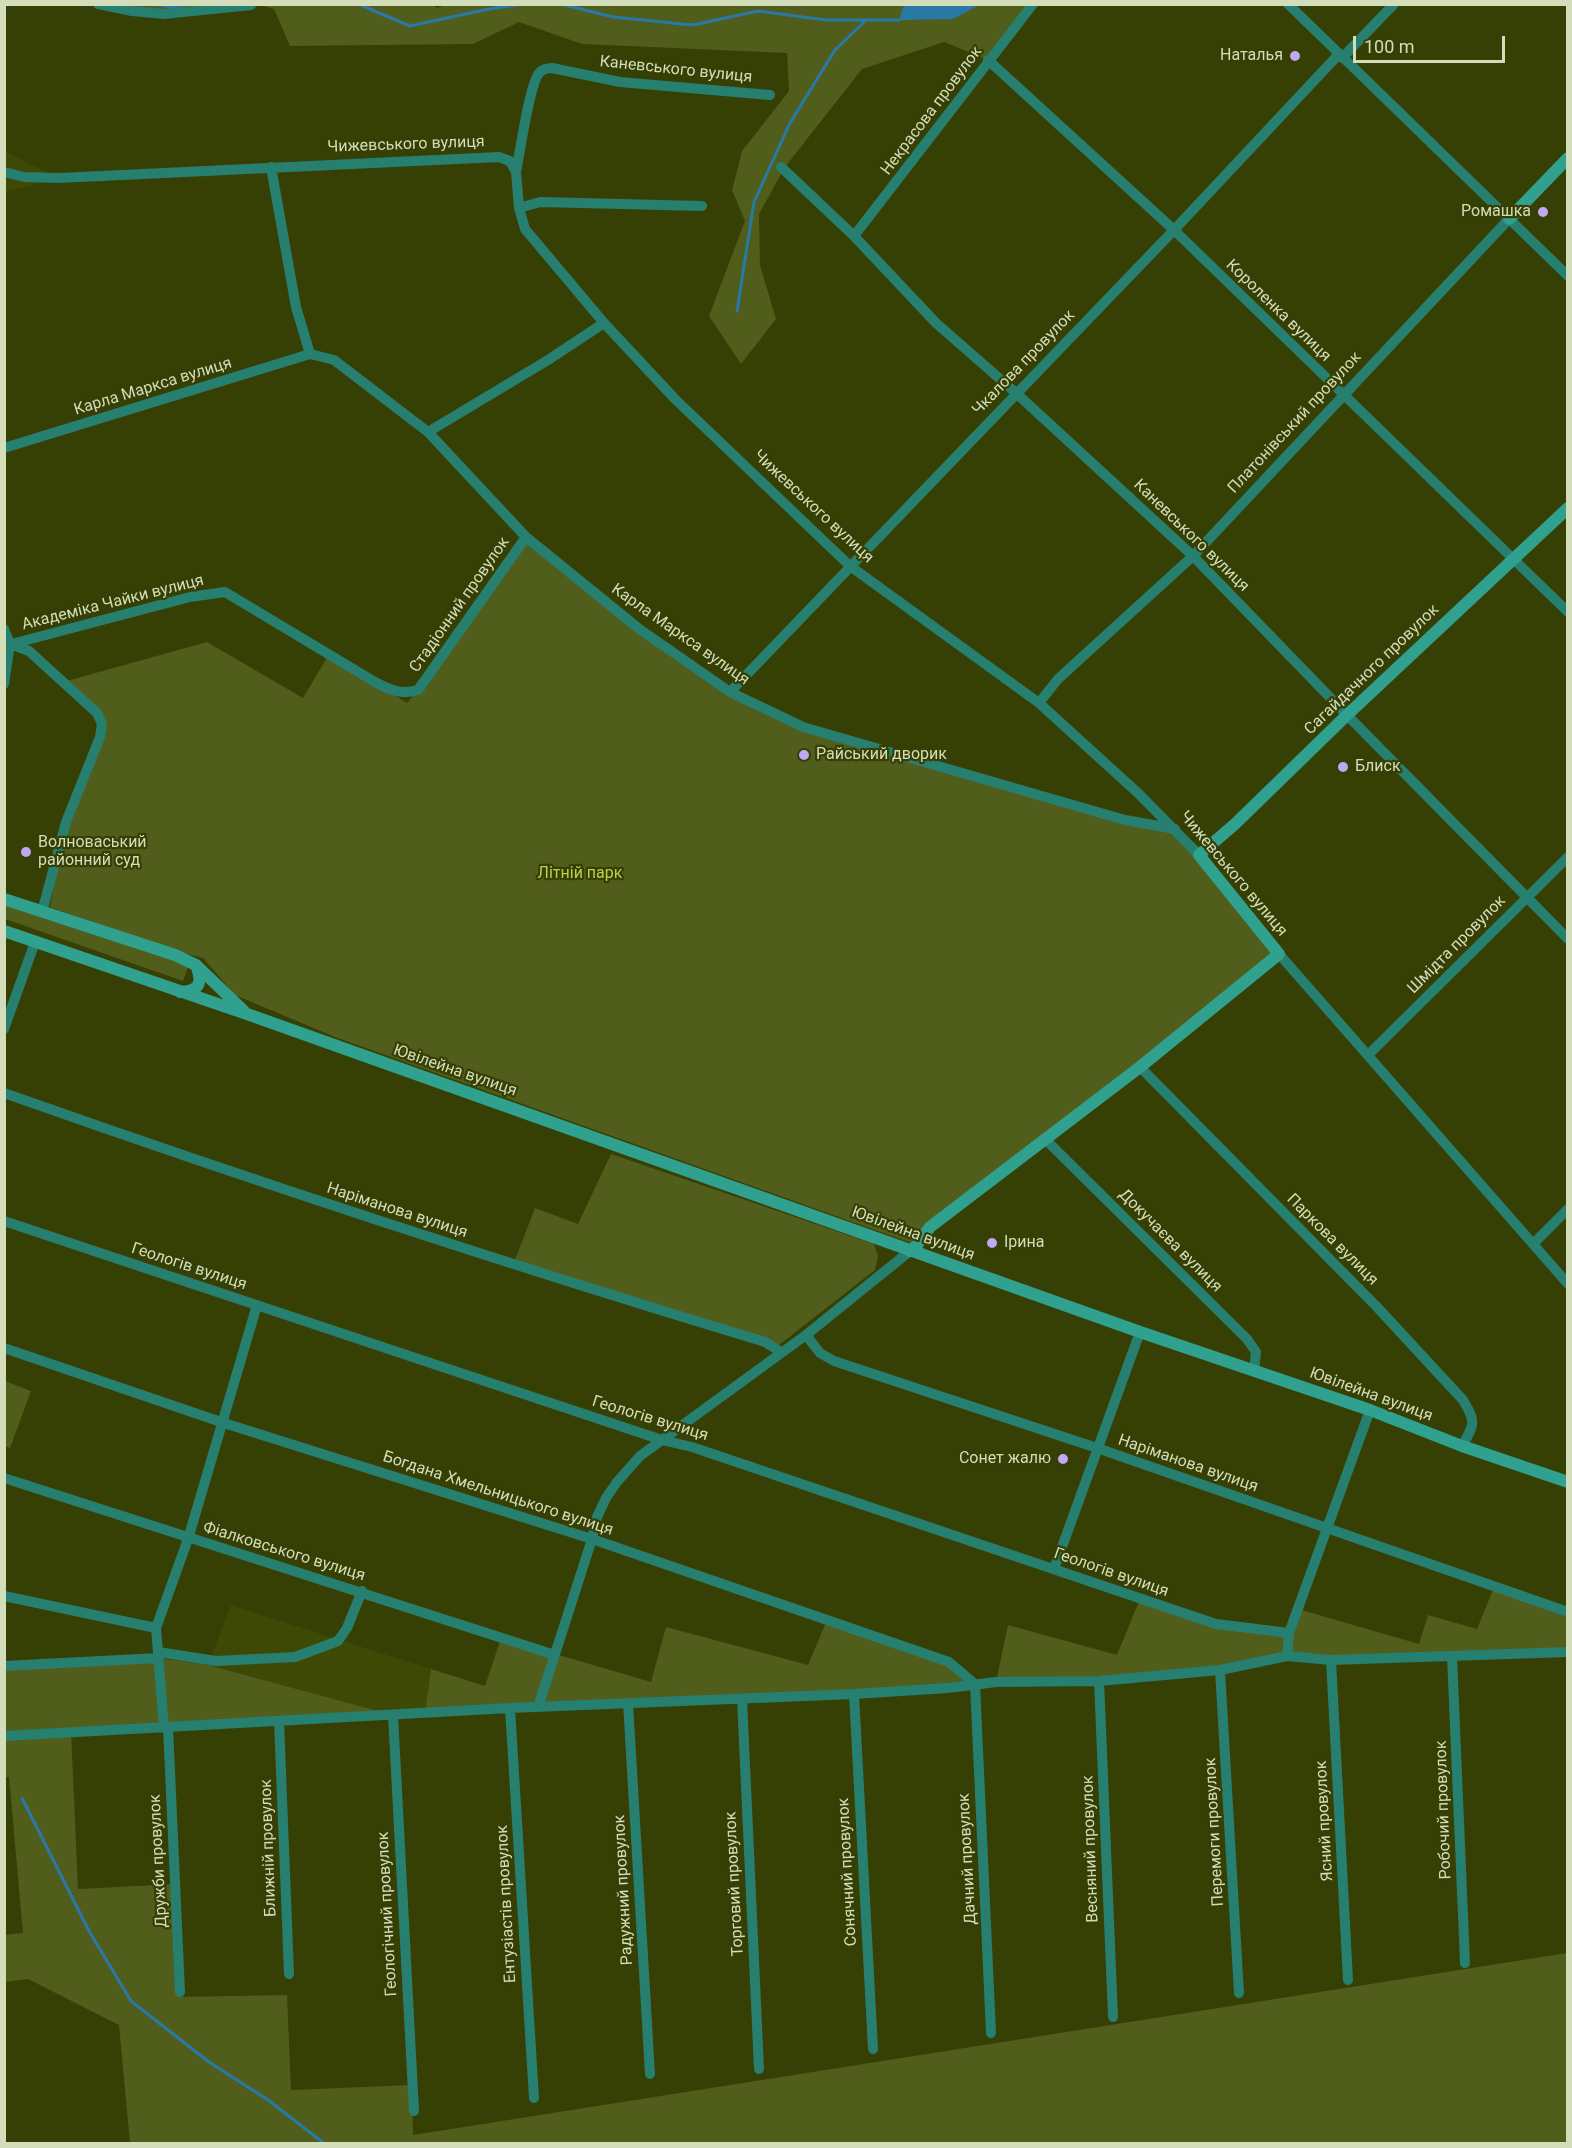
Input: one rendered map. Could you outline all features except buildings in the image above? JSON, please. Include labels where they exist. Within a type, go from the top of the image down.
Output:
[{"type":"street","points":[[98,4],[132,11],[164,14],[251,5]]},
{"type":"street","name":"Некрасова провулок","points":[[854,236],[944,123],[988,60],[1033,4]]},
{"type":"street","points":[[1288,4],[1568,276]]},
{"type":"street","name":"Чкалова провулок","points":[[730,692],[1340,56],[1394,4]]},
{"type":"street","name":"Короленка вулиця","points":[[988,60],[1174,230],[1568,612]]},
{"type":"street","name":"Каневського вулиця","points":[[516,172],[532,94],[538,74],[544,69],[552,68],[620,82],[770,95]]},
{"type":"street","name":"Чижевського вулиця","points":[[4,172],[24,177],[59,178],[499,157],[510,161],[516,172],[519,208],[525,229],[604,323],[675,399],[850,566],[1039,703],[1175,829],[1199,855],[1279,954],[1568,1284]]},
{"type":"street","name":"Платонівський провулок","points":[[1039,703],[1058,679],[1193,556],[1568,158]]},
{"type":"street","points":[[271,167],[296,307],[310,354]]},
{"type":"street","name":"Каневського вулиця","points":[[782,167],[854,236],[936,323],[1016,393],[1193,556],[1525,898],[1568,939]]},
{"type":"street","points":[[519,208],[540,202],[702,206]]},
{"type":"street","points":[[428,432],[548,360],[604,323]]},
{"type":"street","name":"Карла Маркса вулиця","points":[[4,448],[310,354],[334,360],[428,432],[526,537],[638,628],[730,692],[803,728],[1125,820],[1175,829]]},
{"type":"street","name":"Сагайдачного провулок","points":[[1199,855],[1235,824],[1347,715],[1568,508]]},
{"type":"street","name":"Стадіонний провулок","points":[[418,690],[526,537]]},
{"type":"street","name":"Академіка Чайки вулиця","points":[[7,645],[190,597],[225,592],[393,691],[407,693],[418,690]]},
{"type":"street","points":[[4,630],[7,645],[4,684]]},
{"type":"street","points":[[7,645],[29,651],[97,712],[102,724],[94,756],[66,822],[42,912]]},
{"type":"street","name":"Шмідта провулок","points":[[1368,1055],[1568,857]]},
{"type":"street","name":"Ювілейна вулиця","points":[[4,899],[175,955],[196,965],[248,1014]]},
{"type":"street","name":"Ювілейна вулиця","points":[[4,931],[248,1014],[910,1251],[1370,1410],[1462,1446],[1568,1482]]},
{"type":"street","points":[[4,1029],[35,942]]},
{"type":"street","points":[[538,1707],[597,1517],[617,1482],[640,1456],[806,1335],[917,1245],[930,1227],[1140,1067],[1279,954]]},
{"type":"street","points":[[178,992],[191,992],[200,984],[201,978],[196,965]]},
{"type":"street","name":"Паркова вулиця","points":[[1140,1067],[1377,1307],[1463,1400],[1472,1416],[1474,1426],[1462,1446]]},
{"type":"street","name":"Наріманова вулиця","points":[[4,1093],[200,1162],[581,1287],[765,1342],[781,1352]]},
{"type":"street","name":"Докучаєва вулиця","points":[[1046,1140],[1247,1338],[1256,1352],[1254,1371]]},
{"type":"street","points":[[1533,1244],[1568,1209]]},
{"type":"street","name":"Геологів вулиця","points":[[4,1221],[662,1440],[692,1447],[1216,1624],[1289,1633]]},
{"type":"street","points":[[4,1596],[156,1628],[188,1539],[257,1305]]},
{"type":"street","points":[[1054,1569],[1140,1332]]},
{"type":"street","name":"Наріманова вулиця","points":[[806,1335],[820,1353],[834,1360],[1097,1448],[1568,1612]]},
{"type":"street","name":"Богдана Хмельницького вулиця","points":[[4,1348],[224,1423],[592,1539],[949,1662],[975,1684]]},
{"type":"street","points":[[1287,1656],[1289,1633],[1370,1410]]},
{"type":"street","name":"Фіалковського вулиця","points":[[4,1478],[188,1539],[362,1592],[555,1655]]},
{"type":"street","points":[[4,1666],[159,1655],[216,1661],[295,1657],[338,1641],[347,1628],[362,1592]]},
{"type":"street","name":"Дружби провулок","points":[[156,1628],[166,1727],[180,1992]]},
{"type":"street","points":[[4,1736],[510,1708],[854,1694],[975,1684],[1099,1681],[1220,1670],[1287,1656],[1331,1660],[1568,1652]]},
{"type":"street","name":"Робочий провулок","points":[[1452,1656],[1465,1963]]},
{"type":"street","name":"Ясний провулок","points":[[1331,1660],[1348,1980]]},
{"type":"street","name":"Перемоги провулок","points":[[1220,1670],[1239,1993]]},
{"type":"street","name":"Весняний провулок","points":[[1099,1681],[1113,2017]]},
{"type":"street","name":"Дачний провулок","points":[[975,1684],[991,2033]]},
{"type":"street","name":"Сонячний провулок","points":[[854,1694],[873,2049]]},
{"type":"street","name":"Торговий провулок","points":[[742,1699],[759,2069]]},
{"type":"street","name":"Радужний провулок","points":[[628,1703],[650,2074]]},
{"type":"street","name":"Ентузіастів провулок","points":[[510,1708],[534,2098]]},
{"type":"street","name":"Геологічний провулок","points":[[393,1715],[414,2111]]},
{"type":"street","name":"Ближній провулок","points":[[279,1721],[289,1974]]},
{"type":"shaded area","points":[[5,151],[24,161],[59,178],[5,192]]},
{"type":"shaded area","points":[[231,1605],[431,1669],[425,1713],[393,1715],[208,1665]]},
{"type":"green space","points":[[432,4],[437,8],[449,4],[1033,5],[988,60],[944,42],[862,69],[785,167],[759,214],[760,265],[776,319],[741,364],[709,316],[745,221],[732,190],[742,151],[789,91],[787,53],[582,44],[519,22],[473,44],[290,46],[274,9],[260,5]]},
{"type":"green space","points":[[98,5],[235,5],[164,14]]},
{"type":"green space","name":"Літній парк","points":[[526,537],[730,692],[803,727],[1175,829],[1279,954],[917,1245],[335,1037],[235,995],[203,958],[176,951],[50,907],[66,822],[102,724],[63,682],[207,642],[303,698],[329,654],[407,703]]},
{"type":"green space","points":[[5,899],[190,961],[183,981],[5,919]]},
{"type":"green space","points":[[611,1154],[874,1244],[878,1256],[875,1270],[779,1345],[515,1260],[535,1208],[578,1224]]},
{"type":"green space","points":[[5,1381],[31,1391],[10,1448],[5,1446]]},
{"type":"green space","points":[[1495,1585],[1567,1609],[1567,1652],[1287,1656],[1220,1670],[996,1682],[1008,1625],[1117,1655],[1140,1599],[1216,1624],[1289,1633],[1298,1609],[1419,1644],[1428,1615],[1477,1629]]},
{"type":"green space","points":[[827,1620],[949,1662],[975,1684],[425,1713],[431,1669],[485,1686],[501,1638],[651,1682],[666,1627],[808,1665]]},
{"type":"green space","points":[[159,1658],[208,1665],[393,1715],[71,1732],[78,1889],[176,1884],[179,1997],[287,1995],[291,2090],[412,2085],[413,2135],[1567,1953],[1567,2143],[130,2143],[119,2025],[28,1979],[5,1982],[5,1935],[23,1933],[9,1777],[5,1777],[5,1666]]},
{"type":"water","points":[[904,4],[979,5],[953,19],[899,20]]},
{"type":"waterway","points":[[152,4],[173,7],[189,4]]},
{"type":"waterway","points":[[358,4],[410,26],[522,4]]},
{"type":"waterway","points":[[561,4],[613,17],[693,25],[758,11],[826,20],[899,20],[903,18]]},
{"type":"waterway","points":[[737,311],[754,202],[790,123],[835,50],[865,21]]},
{"type":"waterway","points":[[22,1798],[89,1931],[131,2001],[209,2062],[268,2100],[325,2144]]},
{"type":"place","name":"Наталья","points":[[1295,56]]},
{"type":"place","name":"Ромашка","points":[[1543,212]]},
{"type":"place","name":"Райський дворик","points":[[804,755]]},
{"type":"place","name":"Блиск","points":[[1343,767]]},
{"type":"place","name":"Волноваський районний суд","points":[[26,852]]},
{"type":"place","name":"Ірина","points":[[992,1243]]},
{"type":"place","name":"Сонет жалю","points":[[1063,1459]]}]
